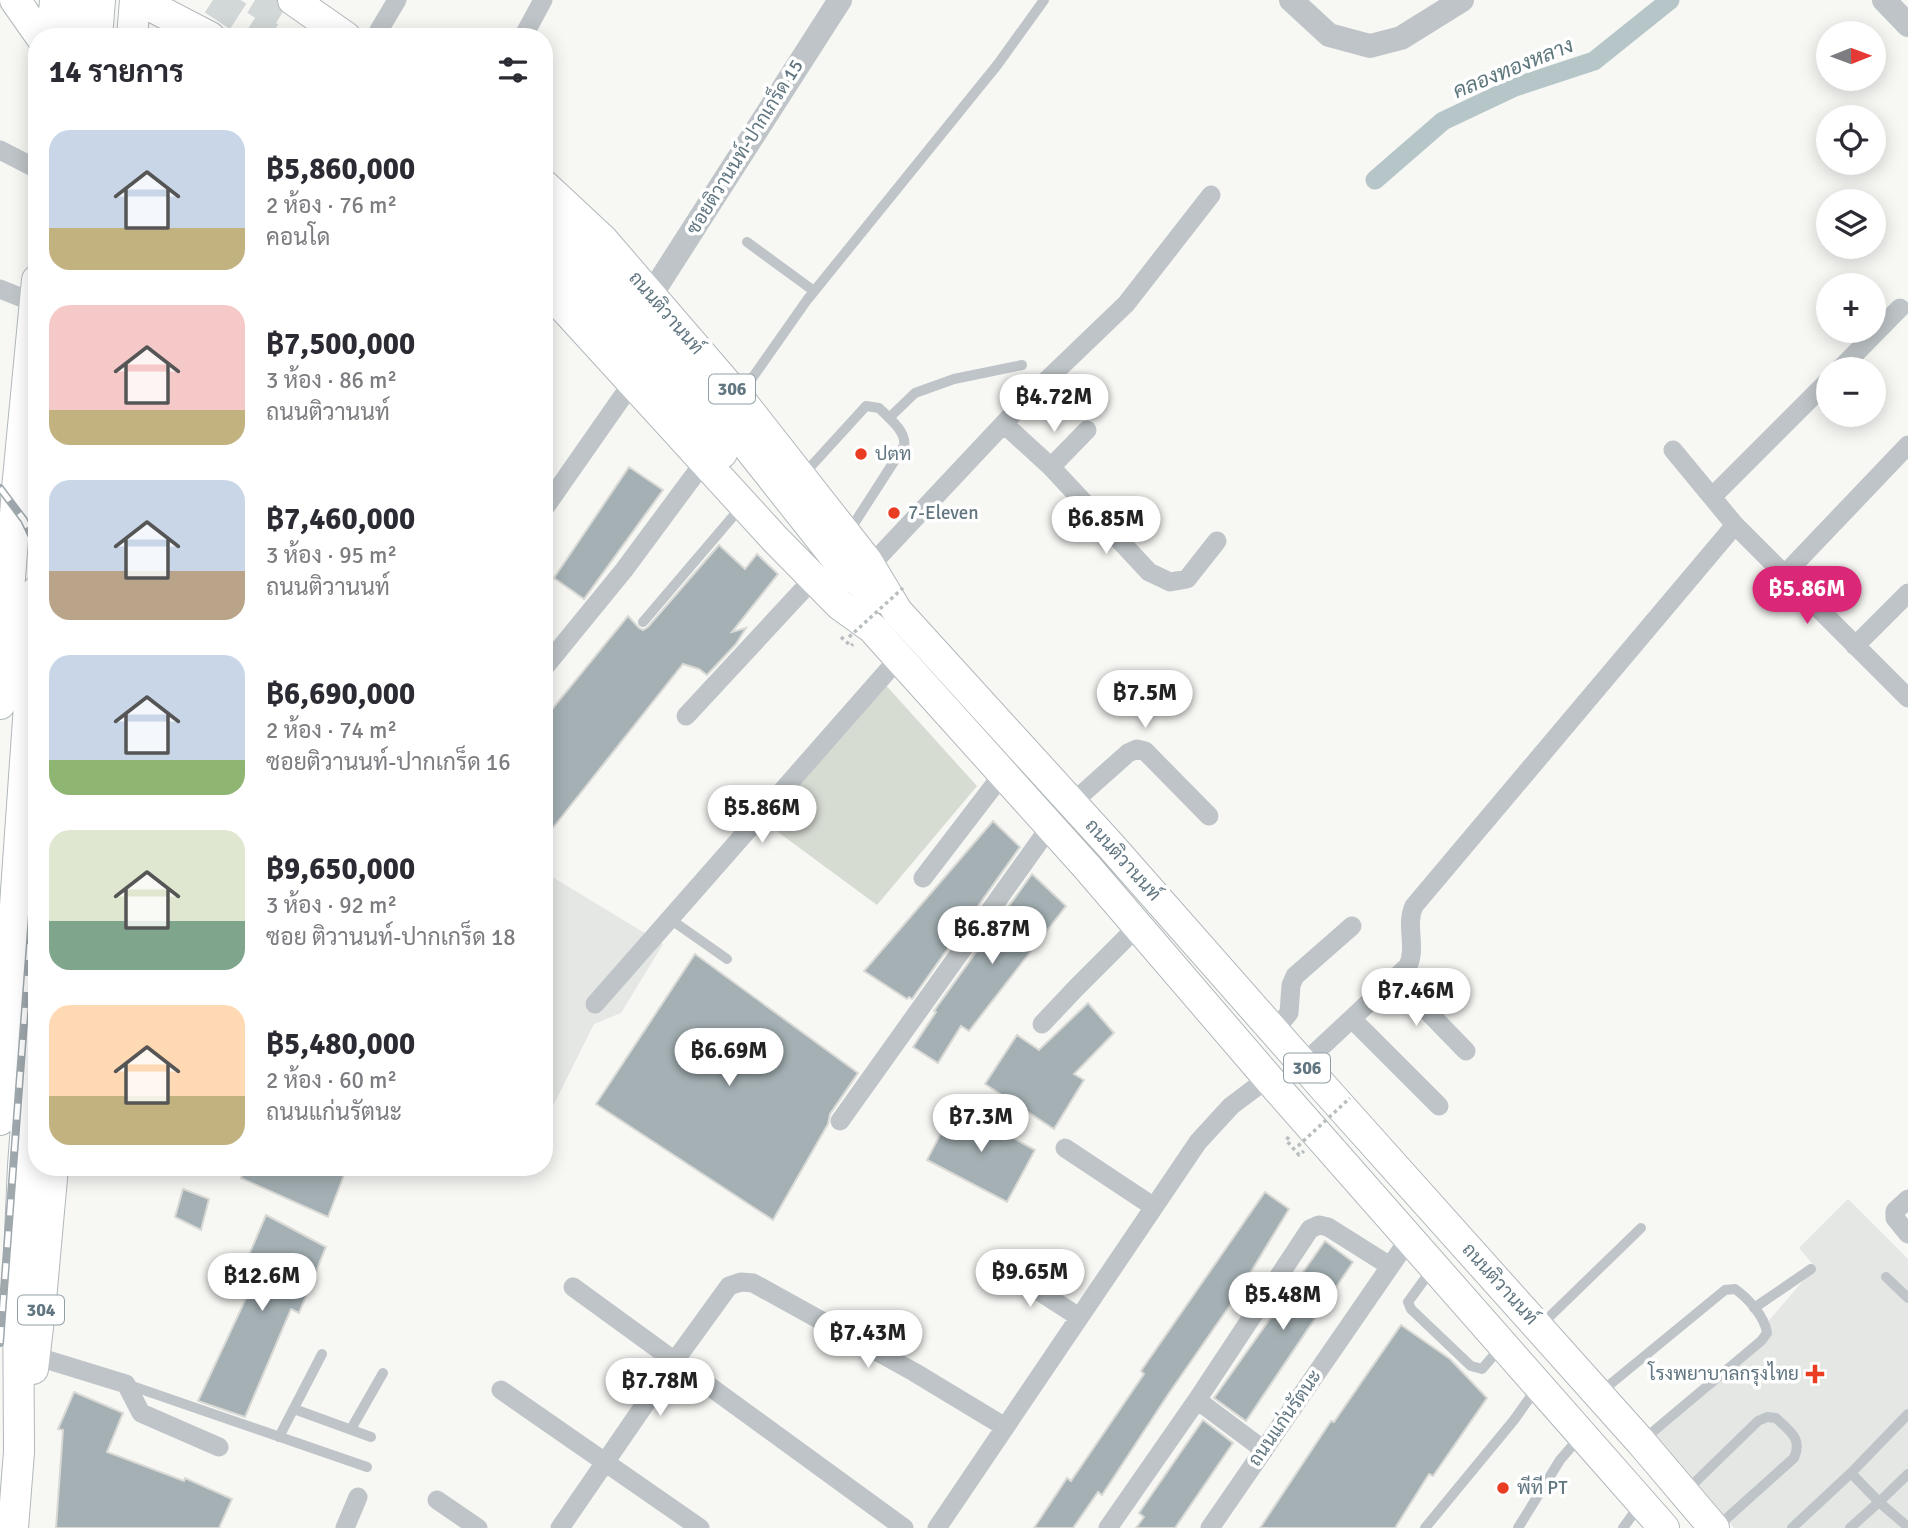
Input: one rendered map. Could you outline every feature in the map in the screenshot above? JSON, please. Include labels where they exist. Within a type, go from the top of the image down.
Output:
[{"type":"main road","points":[[15,0],[35,28]]},
{"type":"main road","points":[[53,28],[55,0]]},
{"type":"main road","points":[[74,28],[76,0]]},
{"type":"main road","points":[[98,28],[100,0]]},
{"type":"main road","points":[[133,28],[137,0],[191,28]]},
{"type":"main road","points":[[300,20],[322,28]]},
{"type":"main road","name":"ถนนติวานนท์","points":[[553,193],[603,240],[739,398],[846,537],[1072,803],[1641,1441],[1715,1528]]},
{"type":"main road","name":"306","points":[[553,220],[709,398],[846,571],[900,599]]},
{"type":"main road","name":"306","points":[[553,256],[784,526],[848,594],[860,633]]},
{"type":"main road","name":"ถนนติวานนท์","points":[[553,298],[840,605],[860,633],[898,659],[1138,926],[1268,1078],[1664,1528]]},
{"type":"main road","points":[[0,704],[8,484],[28,371]]},
{"type":"main road","points":[[0,1120],[28,721]]},
{"type":"main road","points":[[19,1452],[18,1280],[28,1098]]},
{"type":"main road","name":"304","points":[[13,1528],[19,1452],[35,1356],[52,1176]]},
{"type":"street","points":[[380,28],[397,0]]},
{"type":"street","points":[[528,28],[543,0]]},
{"type":"street","name":"ซอยติวานนท์-ปากเกร็ด 15","points":[[651,295],[840,0]]},
{"type":"street","points":[[1291,0],[1329,34],[1370,46],[1401,38],[1462,0]]},
{"type":"street","points":[[1884,0],[1908,25]]},
{"type":"street","points":[[0,150],[28,164]]},
{"type":"street","points":[[870,566],[1004,424],[1126,304],[1212,195]]},
{"type":"street","points":[[0,289],[28,291]]},
{"type":"street","points":[[1852,357],[1900,308]]},
{"type":"street","points":[[553,496],[632,383]]},
{"type":"street","points":[[1713,496],[1816,393]]},
{"type":"street","points":[[1004,424],[1051,467],[1149,572],[1170,582],[1187,579],[1217,541]]},
{"type":"street","points":[[1051,467],[1087,430]]},
{"type":"street","points":[[1784,574],[1908,445]]},
{"type":"street","points":[[1673,450],[1735,524],[1908,698]]},
{"type":"street","points":[[553,657],[624,570],[705,462]]},
{"type":"street","points":[[1303,1064],[1408,966],[1412,957],[1410,913],[1414,906],[1735,524]]},
{"type":"street","points":[[686,716],[814,579]]},
{"type":"street","points":[[1855,646],[1908,593]]},
{"type":"street","points":[[595,1004],[898,659]]},
{"type":"street","points":[[1072,803],[1128,752],[1137,749],[1145,751],[1209,816]]},
{"type":"street","points":[[923,878],[1002,775]]},
{"type":"street","points":[[840,1121],[1049,828]]},
{"type":"street","points":[[1042,1024],[1138,926]]},
{"type":"street","points":[[1274,1031],[1289,1013],[1290,985],[1295,976],[1352,926]]},
{"type":"street","points":[[1395,978],[1466,1051]]},
{"type":"street","points":[[1352,1019],[1439,1106]]},
{"type":"street","points":[[937,1528],[1198,1142],[1231,1107],[1268,1078]]},
{"type":"street","points":[[1065,1148],[1154,1207]]},
{"type":"street","points":[[1908,1199],[1895,1211],[1895,1218],[1908,1234]]},
{"type":"street","points":[[1108,1528],[1310,1229],[1319,1225],[1328,1227],[1390,1266]]},
{"type":"street","name":"ถนนแก่นรัตนะ","points":[[1210,1528],[1409,1239]]},
{"type":"street","points":[[1003,1268],[1079,1317]]},
{"type":"street","points":[[560,1528],[729,1286],[741,1282],[753,1283],[1004,1427]]},
{"type":"street","points":[[573,1287],[904,1528]]},
{"type":"street","points":[[35,1356],[126,1384],[141,1413],[219,1447]]},
{"type":"street","points":[[501,1390],[700,1528]]},
{"type":"street","points":[[1197,1400],[1264,1450]]},
{"type":"street","points":[[345,1528],[358,1497]]},
{"type":"street","points":[[437,1500],[478,1528]]},
{"type":"lane","points":[[739,398],[814,291],[998,64],[1044,0]]},
{"type":"lane","points":[[747,242],[814,291]]},
{"type":"lane","points":[[889,418],[915,393],[954,379],[1022,365]]},
{"type":"lane","points":[[802,477],[866,407],[879,408],[902,433],[904,446],[846,537]]},
{"type":"lane","points":[[643,622],[743,504]]},
{"type":"lane","points":[[670,919],[727,959]]},
{"type":"lane","points":[[1539,1327],[1641,1228]]},
{"type":"lane","points":[[1434,1267],[1408,1302],[1411,1309],[1476,1369],[1482,1369],[1502,1344]]},
{"type":"lane","points":[[1754,1308],[1811,1269]]},
{"type":"lane","points":[[1886,1277],[1908,1298]]},
{"type":"lane","points":[[1598,1394],[1725,1290],[1735,1289],[1744,1294],[1766,1324],[1767,1333],[1761,1341],[1641,1441]]},
{"type":"lane","points":[[279,1437],[322,1354]]},
{"type":"lane","points":[[351,1429],[383,1373]]},
{"type":"lane","points":[[126,1384],[367,1467]]},
{"type":"lane","points":[[1425,1528],[1514,1420],[1539,1384]]},
{"type":"lane","points":[[294,1409],[371,1437]]},
{"type":"lane","points":[[1791,1528],[1851,1473],[1908,1414]]},
{"type":"lane","points":[[1685,1493],[1767,1416],[1776,1418],[1797,1440],[1798,1449],[1794,1458],[1715,1528]]},
{"type":"lane","points":[[1518,1528],[1560,1460],[1581,1434]]},
{"type":"lane","points":[[1851,1473],[1908,1527]]},
{"type":"lane","points":[[1850,1528],[1908,1474]]},
{"type":"lane","points":[[1623,1528],[1641,1503]]},
{"type":"path","points":[[860,633],[900,599]]},
{"type":"path","points":[[1298,1146],[1350,1098]]},
{"type":"shaded area","points":[[882,681],[977,786],[877,905],[763,821]]},
{"type":"shaded area","points":[[553,877],[663,944],[621,1013],[594,1024],[553,1106]]},
{"type":"shaded area","name":"โรงพยาบาลกรุงไทย","points":[[1848,1199],[1908,1259],[1908,1528],[1734,1528],[1651,1434],[1761,1341],[1766,1324],[1815,1267],[1799,1248]]},
{"type":"building","points":[[629,467],[663,490],[584,599],[554,578]]},
{"type":"building","points":[[719,545],[745,569],[757,554],[778,574],[732,632],[746,628],[736,644],[707,675],[699,669],[683,664],[553,828],[553,708],[628,616],[639,628],[643,630]]},
{"type":"building","points":[[993,821],[1020,847],[912,999],[907,999],[864,971]]},
{"type":"building","points":[[1032,874],[1066,906],[969,1031],[961,1026],[938,1063],[913,1047],[936,1012],[934,1011]]},
{"type":"building","points":[[695,954],[858,1073],[830,1114],[828,1124],[773,1220],[596,1104]]},
{"type":"building","points":[[1088,1003],[1114,1033],[1074,1074],[1084,1080],[1054,1129],[985,1084],[1017,1035],[1039,1050]]},
{"type":"building","points":[[955,1106],[1035,1150],[1007,1202],[927,1160]]},
{"type":"building","points":[[242,1176],[344,1176],[328,1217],[241,1178]]},
{"type":"building","points":[[183,1189],[209,1199],[201,1230],[175,1217]]},
{"type":"building","points":[[1265,1192],[1289,1209],[1235,1298],[1102,1495],[1098,1492],[1073,1528],[1034,1528],[1067,1478],[1071,1481],[1144,1374],[1141,1371]]},
{"type":"building","points":[[266,1215],[326,1247],[299,1313],[291,1309],[245,1417],[198,1401],[250,1290],[237,1283]]},
{"type":"building","points":[[1325,1241],[1353,1262],[1246,1421],[1214,1398]]},
{"type":"building","points":[[1401,1325],[1450,1359],[1487,1398],[1433,1476],[1429,1474],[1395,1528],[1260,1528],[1331,1421],[1334,1422]]},
{"type":"building","points":[[74,1392],[123,1413],[107,1452],[184,1481],[185,1478],[232,1499],[219,1528],[56,1528],[63,1430],[58,1429]]},
{"type":"building","points":[[1203,1420],[1233,1443],[1175,1528],[1136,1528],[1144,1517],[1139,1513]]},
{"type":"waterway","name":"คลองทองหลาง","points":[[1375,180],[1443,121],[1515,87],[1594,61],[1670,0]]},
{"type":"tunnel","points":[[213,0],[256,28]]},
{"type":"tunnel","points":[[255,0],[293,23]]},
{"type":"railway","points":[[0,488],[28,528]]},
{"type":"railway","points":[[0,1343],[28,968]]},
{"type":"place","name":"ปตท","points":[[861,454]]},
{"type":"place","name":"7-Eleven","points":[[894,513]]},
{"type":"place","name":"โรงพยาบาลกรุงไทย","points":[[1815,1374]]},
{"type":"place","name":"พีที PT","points":[[1503,1488]]}]
